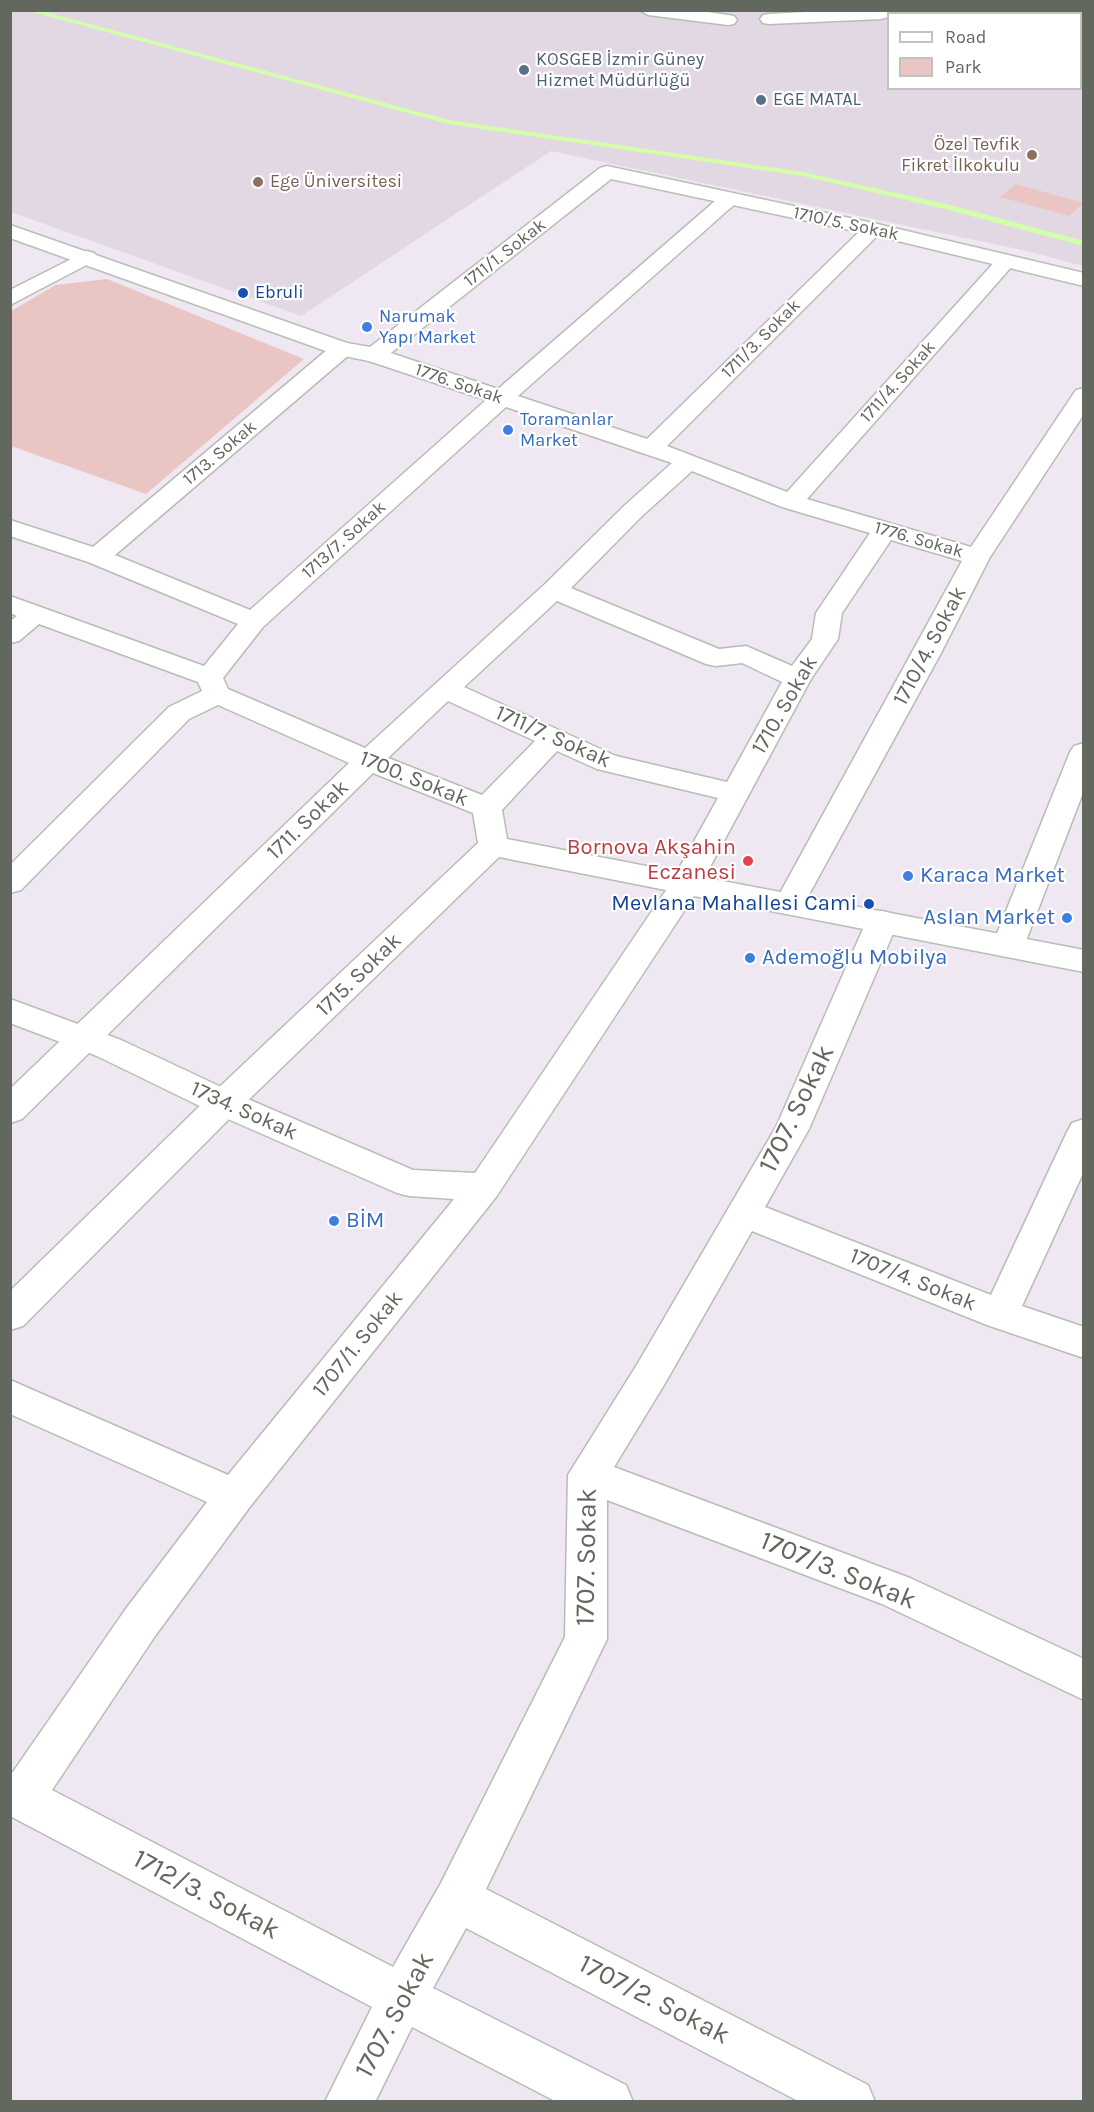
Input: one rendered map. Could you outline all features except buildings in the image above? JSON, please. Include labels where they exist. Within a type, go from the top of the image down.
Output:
[{"type":"street","points":[[648,10],[728,20]]},
{"type":"street","points":[[769,19],[887,12]]},
{"type":"street","name":"1710/5. Sokak","points":[[607,172],[873,229],[1083,280]]},
{"type":"street","name":"1711/1. Sokak","points":[[374,355],[607,172]]},
{"type":"street","name":"1713/7. Sokak","points":[[213,685],[254,621],[501,399],[729,199]]},
{"type":"street","name":"1711/3. Sokak","points":[[650,449],[873,229]]},
{"type":"street","name":"1776. Sokak","points":[[10,231],[342,349],[374,355],[689,461],[791,502],[977,557]]},
{"type":"street","points":[[10,299],[87,257]]},
{"type":"street","name":"1711/4. Sokak","points":[[791,502],[1006,261]]},
{"type":"street","name":"1713. Sokak","points":[[97,557],[342,349]]},
{"type":"street","name":"1710/4. Sokak","points":[[789,904],[977,557],[1083,395]]},
{"type":"street","name":"1711. Sokak","points":[[10,1110],[369,761],[554,590],[633,511],[689,461]]},
{"type":"street","points":[[10,527],[97,557],[254,621]]},
{"type":"street","name":"1710. Sokak","points":[[686,884],[796,679],[825,639],[829,613],[885,530]]},
{"type":"street","points":[[554,590],[716,658],[746,654],[796,679]]},
{"type":"street","name":"1700. Sokak","points":[[10,604],[213,685],[369,761],[487,808],[493,846]]},
{"type":"street","points":[[10,635],[36,613]]},
{"type":"street","points":[[10,883],[179,712],[213,685]]},
{"type":"street","name":"1711/7. Sokak","points":[[445,689],[607,763],[735,793]]},
{"type":"street","points":[[487,808],[553,739]]},
{"type":"street","points":[[1008,946],[1083,752]]},
{"type":"street","points":[[493,846],[1083,961]]},
{"type":"street","name":"1715. Sokak","points":[[10,1315],[224,1103],[493,846]]},
{"type":"street","name":"1707/1. Sokak","points":[[16,1795],[235,1496],[484,1186],[686,884]]},
{"type":"street","name":"1707. Sokak","points":[[349,2102],[402,1998],[458,1899],[586,1639],[588,1475],[651,1374],[792,1129],[882,922]]},
{"type":"street","name":"1734. Sokak","points":[[10,1010],[85,1039],[224,1103],[409,1183],[484,1186]]},
{"type":"street","points":[[1000,1314],[1083,1132]]},
{"type":"street","name":"1707/4. Sokak","points":[[744,1213],[1000,1314],[1083,1343]]},
{"type":"street","points":[[10,1396],[235,1496]]},
{"type":"street","name":"1707/3. Sokak","points":[[588,1475],[896,1591],[1083,1680]]},
{"type":"street","name":"1712/3. Sokak","points":[[16,1795],[402,1998]]},
{"type":"street","name":"1707/2. Sokak","points":[[458,1899],[851,2102]]},
{"type":"street","points":[[402,1998],[609,2102]]},
{"type":"shaded area","name":"Ege Üniversitesi","points":[[10,11],[1083,11],[1083,266],[1027,251],[551,151],[301,316],[11,212]]},
{"type":"green space","points":[[1016,184],[1083,203],[1069,216],[1000,197]]},
{"type":"green space","points":[[107,279],[304,359],[146,494],[11,446],[11,311],[56,285]]},
{"type":"waterway","points":[[28,10],[449,122],[803,174],[947,207],[1084,244]]},
{"type":"place","name":"KOSGEB İzmir Güney Hizmet Müdürlüğü","points":[[524,70]]},
{"type":"place","name":"EGE MATAL","points":[[761,100]]},
{"type":"place","name":"Özel Tevfik Fikret İlkokulu","points":[[1032,155]]},
{"type":"place","name":"Ege Üniversitesi","points":[[258,182]]},
{"type":"place","name":"Ebruli","points":[[243,293]]},
{"type":"place","name":"Narumak Yapı Market","points":[[367,327]]},
{"type":"place","name":"Toramanlar Market","points":[[508,430]]},
{"type":"place","name":"Bornova Akşahin Eczanesi","points":[[748,861]]},
{"type":"place","name":"Karaca Market","points":[[908,876]]},
{"type":"place","name":"Mevlana Mahallesi Cami","points":[[869,904]]},
{"type":"place","name":"Aslan Market","points":[[1067,918]]},
{"type":"place","name":"Ademoğlu Mobilya","points":[[750,958]]},
{"type":"place","name":"BİM","points":[[334,1221]]}]
